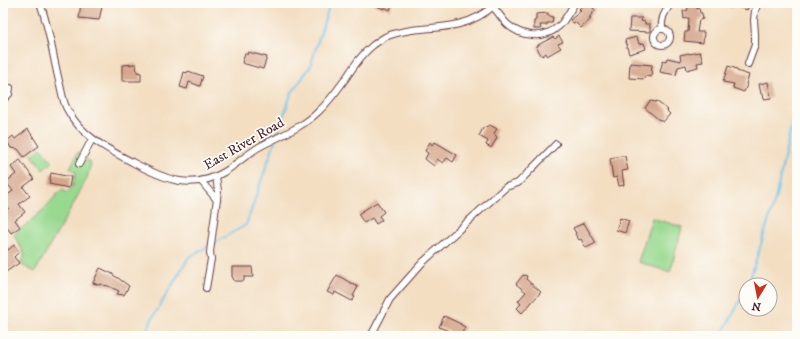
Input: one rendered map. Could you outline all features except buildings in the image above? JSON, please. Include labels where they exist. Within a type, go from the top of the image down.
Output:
[{"type":"street","name":"East River Road","points":[[40,3],[48,30],[56,72],[66,108],[72,119],[92,139],[113,152],[147,170],[170,179],[187,182],[201,181],[216,176],[260,147],[306,122],[318,112],[341,85],[363,54],[384,38],[400,32],[461,24],[476,18],[495,5]]},
{"type":"street","points":[[495,5],[506,23],[514,29],[523,33],[542,35],[560,26],[574,3]]},
{"type":"street","points":[[662,29],[661,21],[671,3]]},
{"type":"street","points":[[748,64],[755,45],[754,20],[758,3]]},
{"type":"street","points":[[3,100],[9,94],[10,88]]},
{"type":"street","points":[[79,164],[92,139]]},
{"type":"street","points":[[371,336],[390,299],[422,263],[506,187],[518,183],[556,144]]},
{"type":"street","points":[[206,288],[211,259],[210,252],[218,191],[216,176]]},
{"type":"street","points":[[201,181],[217,200]]},
{"type":"green space","points":[[41,148],[53,162],[43,170],[32,155]]},
{"type":"green space","points":[[78,152],[91,163],[87,178],[35,272],[20,264],[25,255],[14,235],[43,210],[62,189],[67,193],[73,185],[76,172],[70,168]]},
{"type":"green space","points":[[652,218],[682,227],[670,272],[638,262]]},
{"type":"waterway","points":[[277,135],[291,94],[310,67],[330,3]]},
{"type":"waterway","points":[[751,277],[775,200],[796,104],[797,73]]},
{"type":"waterway","points":[[144,336],[152,319],[189,257],[246,225],[275,141]]},
{"type":"waterway","points":[[721,336],[738,305]]}]
